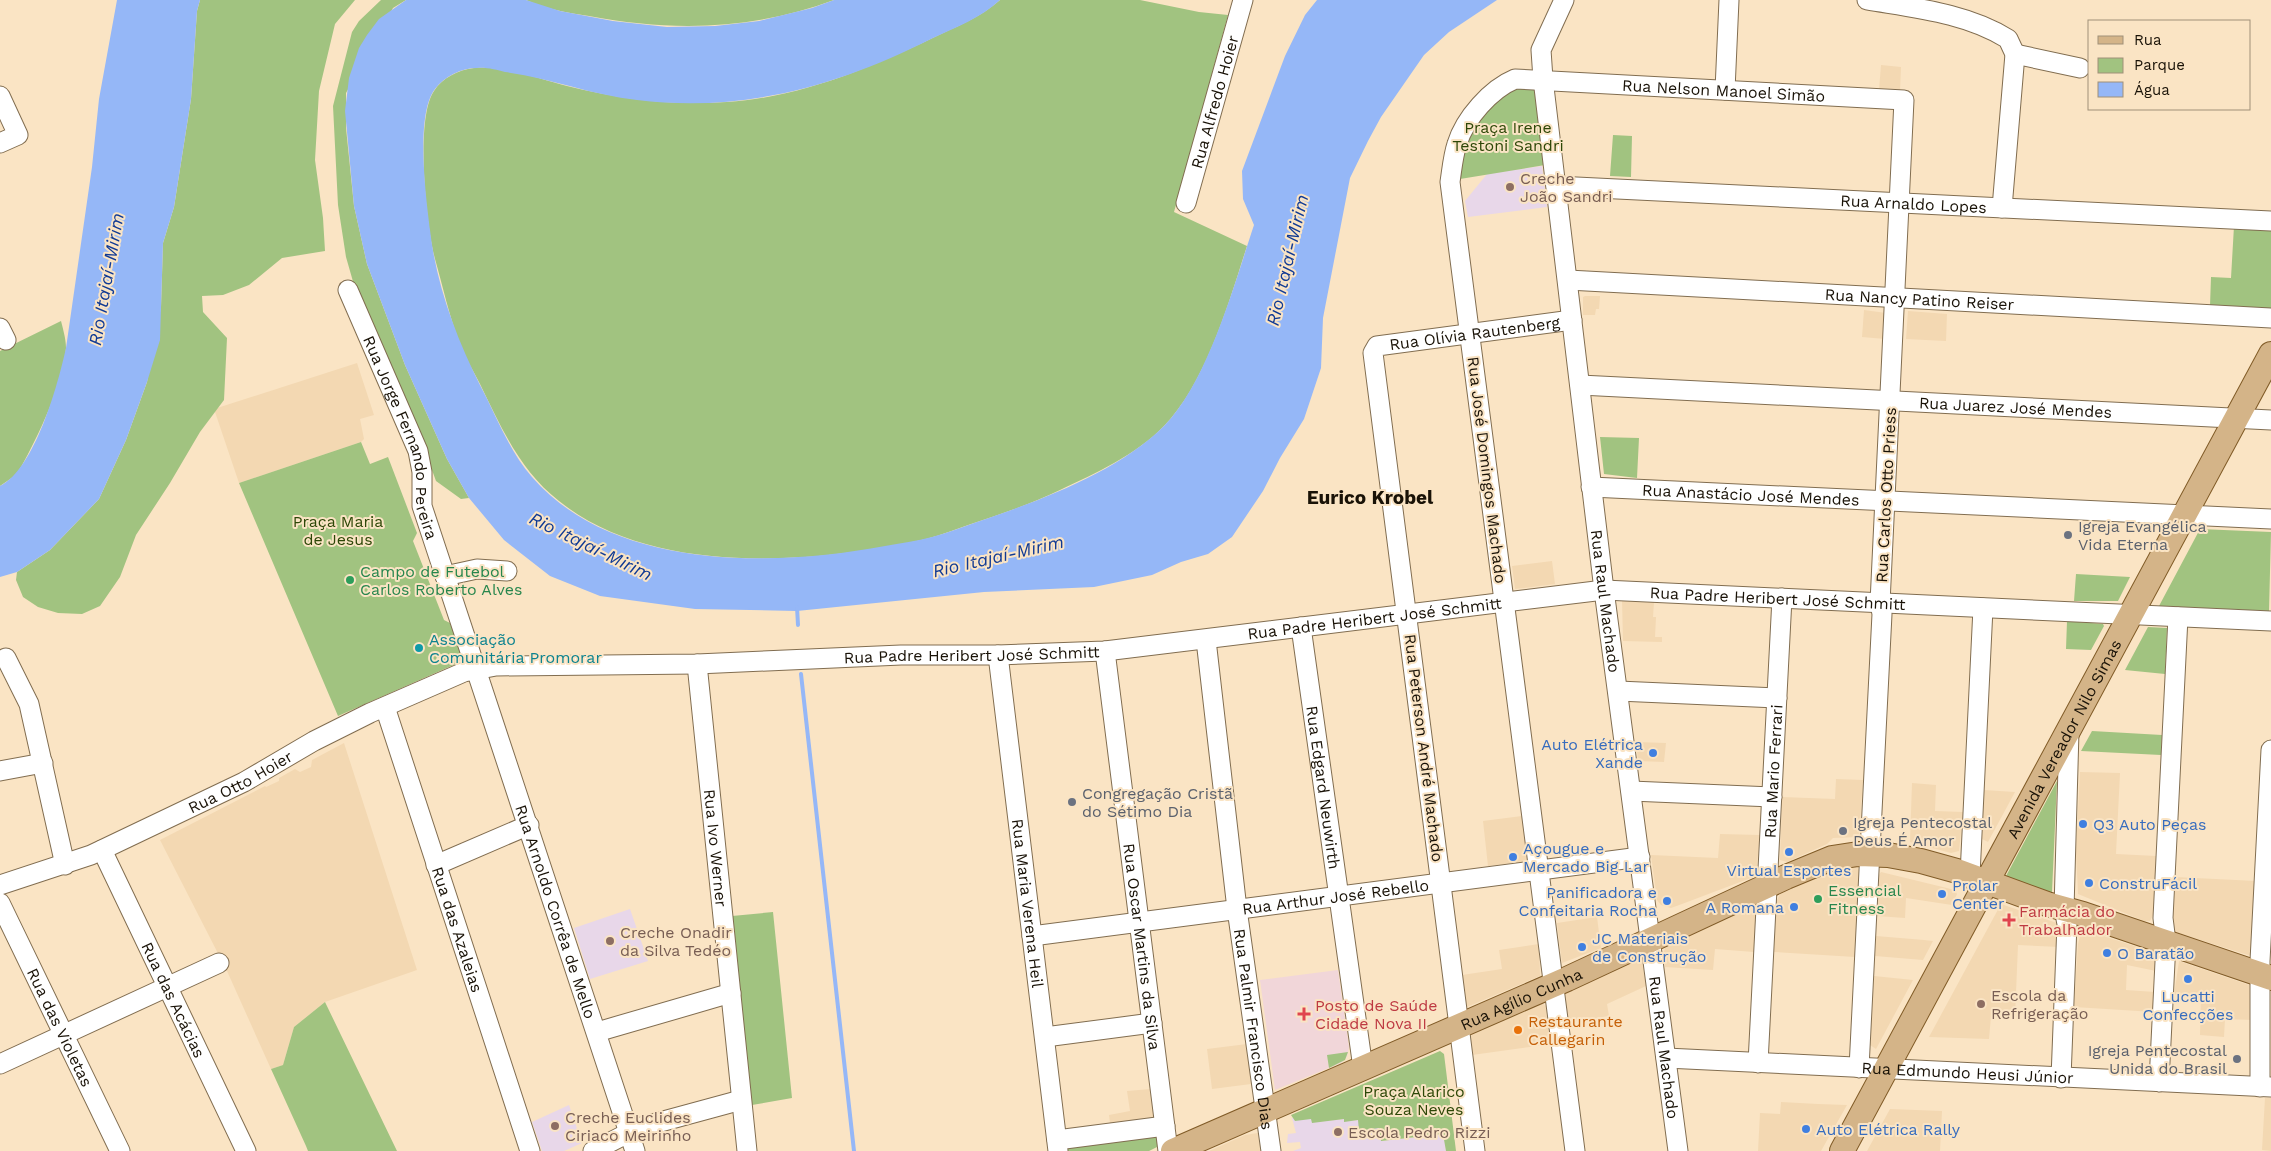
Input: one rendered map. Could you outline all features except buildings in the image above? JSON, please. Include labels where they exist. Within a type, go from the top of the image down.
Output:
[{"type":"main road","name":"Avenida Vereador Nilo Simas","points":[[1842,1151],[1886,1069],[1978,879],[2069,729],[2271,354]]},
{"type":"main road","name":"Rua Agílio Cunha","points":[[1173,1151],[1554,985],[1824,860],[1870,854],[1888,854],[1921,861],[2266,976]]},
{"type":"street","name":"Rua Alfredo Hoier","points":[[1186,203],[1243,0]]},
{"type":"street","name":"Rua Raul Machado","points":[[1564,0],[1541,50],[1543,79],[1591,487],[1678,1151]]},
{"type":"street","points":[[1725,90],[1729,0]]},
{"type":"street","points":[[1867,0],[1942,6],[1969,22],[2008,39],[2015,54],[2002,208]]},
{"type":"street","points":[[2015,54],[2080,68]]},
{"type":"street","name":"Rua José Domingos Machado","points":[[1543,79],[1515,79],[1504,84],[1473,114],[1457,143],[1450,182],[1575,1151]]},
{"type":"street","name":"Rua Nelson Manoel Simão","points":[[1543,79],[1904,100]]},
{"type":"street","points":[[0,96],[18,135],[0,142]]},
{"type":"street","name":"Rua Carlos Otto Priess","points":[[1859,1068],[1882,624],[1880,603],[1904,100]]},
{"type":"street","name":"Rua Arnaldo Lopes","points":[[1556,186],[2271,221]]},
{"type":"street","name":"Rua Nancy Patino Reiser","points":[[1568,280],[2271,318]]},
{"type":"street","name":"Rua Jorge Fernando Pereira","points":[[348,290],[418,451],[422,472],[422,506],[478,670]]},
{"type":"street","name":"Rua Olívia Rautenberg","points":[[1377,346],[1572,320]]},
{"type":"street","name":"Rua Peterson André Machado","points":[[1377,346],[1373,353],[1475,1151]]},
{"type":"street","name":"Rua Juarez José Mendes","points":[[1580,385],[2271,420]]},
{"type":"street","name":"Rua Anastácio José Mendes","points":[[1591,487],[2271,519]]},
{"type":"street","points":[[445,576],[477,568],[507,571]]},
{"type":"street","name":"Rua Padre Heribert José Schmitt","points":[[478,670],[496,666],[697,664],[901,655],[998,655],[1105,651],[1604,590],[2271,621]]},
{"type":"street","name":"Rua Mario Ferrari","points":[[1758,1063],[1782,598]]},
{"type":"street","points":[[1978,879],[1983,608]]},
{"type":"street","points":[[2159,1082],[2166,942],[2163,918],[2178,617]]},
{"type":"street","name":"Rua Edgard Neuwirth","points":[[1301,627],[1363,1068]]},
{"type":"street","name":"Rua Palmir Francisco Dias","points":[[1206,640],[1237,909],[1271,1151]]},
{"type":"street","name":"Rua Oscar Martins da Silva","points":[[1105,651],[1168,1151]]},
{"type":"street","name":"Rua Maria Verena Heil","points":[[998,655],[1058,1146]]},
{"type":"street","points":[[6,658],[29,704],[65,865]]},
{"type":"street","name":"Rua Ivo Werner","points":[[697,664],[747,1151]]},
{"type":"street","name":"Rua Otto Hoier","points":[[0,885],[65,865],[102,850],[244,782],[314,741],[385,707],[464,672],[478,670]]},
{"type":"street","name":"Rua Arnoldo Corrêa de Mello","points":[[478,670],[635,1151]]},
{"type":"street","points":[[1618,691],[1777,698]]},
{"type":"street","name":"Rua das Azaleias","points":[[385,707],[530,1151]]},
{"type":"street","points":[[2061,1078],[2067,924],[2064,909],[2069,729]]},
{"type":"street","points":[[2265,1087],[2271,750]]},
{"type":"street","points":[[0,771],[43,763]]},
{"type":"street","points":[[1631,792],[1772,797]]},
{"type":"street","points":[[436,866],[529,825]]},
{"type":"street","name":"Rua das Acácias","points":[[102,850],[246,1151]]},
{"type":"street","name":"Rua Arthur José Rebello","points":[[1032,936],[1640,856]]},
{"type":"street","name":"Rua das Violetas","points":[[0,903],[120,1151]]},
{"type":"street","points":[[0,1064],[219,963]]},
{"type":"street","points":[[596,1032],[731,993]]},
{"type":"street","points":[[1044,1037],[1152,1023]]},
{"type":"street","name":"Rua Edmundo Heusi Júnior","points":[[1666,1058],[2265,1087]]},
{"type":"street","points":[[593,1151],[638,1128],[741,1100]]},
{"type":"street","points":[[1058,1146],[1165,1126]]},
{"type":"shaded area","points":[[1881,65],[1901,67],[1900,92],[1879,90]]},
{"type":"shaded area","name":"Creche João Sandri","points":[[1542,166],[1547,207],[1468,217],[1465,201],[1487,174]]},
{"type":"shaded area","points":[[1600,296],[1599,309],[1596,309],[1595,315],[1583,315],[1583,297]]},
{"type":"shaded area","points":[[1864,310],[1886,313],[1885,339],[1862,337]]},
{"type":"shaded area","points":[[1908,311],[1947,314],[1946,341],[1906,339]]},
{"type":"shaded area","points":[[357,363],[374,415],[360,419],[364,439],[361,442],[239,483],[214,409]]},
{"type":"shaded area","points":[[1552,561],[1555,584],[1515,589],[1512,566]]},
{"type":"shaded area","points":[[1622,600],[1654,602],[1653,617],[1656,617],[1655,637],[1662,637],[1662,642],[1623,641]]},
{"type":"shaded area","points":[[1636,742],[1666,743],[1664,762],[1638,761]]},
{"type":"shaded area","points":[[344,743],[417,970],[325,1002],[294,1027],[283,1065],[271,1069],[227,971],[160,840],[265,786],[279,781],[279,778],[295,769],[300,772],[311,767],[312,760]]},
{"type":"shaded area","points":[[2080,772],[2120,773],[2116,854],[2156,856],[2153,915],[2150,921],[2144,921],[2078,894],[2076,852]]},
{"type":"shaded area","points":[[1836,779],[1863,780],[1859,837],[1833,838],[1827,844],[1787,862],[1780,860],[1782,797],[1835,799]]},
{"type":"shaded area","points":[[1912,783],[1936,785],[1935,811],[1963,812],[1959,851],[1951,853],[1910,842]]},
{"type":"shaded area","points":[[1984,790],[2015,792],[1988,842],[1982,839]]},
{"type":"shaded area","points":[[1522,816],[1528,861],[1488,866],[1483,821]]},
{"type":"shaded area","points":[[1720,834],[1760,835],[1756,876],[1671,908],[1661,905],[1657,900],[1651,855],[1718,858]]},
{"type":"shaded area","points":[[1857,867],[1859,869],[1859,876],[1855,957],[1774,952],[1776,902],[1780,894],[1828,871]]},
{"type":"shaded area","points":[[1881,872],[1955,890],[1957,894],[1952,905],[1906,898],[1905,918],[1877,916],[1879,875]]},
{"type":"shaded area","points":[[2175,877],[2256,881],[2251,956],[2172,931]]},
{"type":"shaded area","points":[[2001,904],[2060,924],[2060,947],[2018,945],[2015,1017],[1991,1016],[1989,1039],[1929,1037]]},
{"type":"shaded area","points":[[1750,908],[1756,914],[1754,952],[1715,949],[1713,970],[1665,967],[1663,954],[1665,948]]},
{"type":"shaded area","name":"Creche Onadir da Silva Tedéo","points":[[630,909],[648,961],[590,979],[574,928]]},
{"type":"shaded area","points":[[1597,917],[1601,948],[1562,963],[1557,923]]},
{"type":"shaded area","points":[[2082,929],[2156,953],[2156,971],[2127,965],[2126,990],[2155,992],[2154,1012],[2074,1007],[2078,944]]},
{"type":"shaded area","points":[[1876,936],[1933,941],[1923,960],[1875,956]]},
{"type":"shaded area","points":[[1539,944],[1540,976],[1467,1007],[1462,975],[1502,969],[1499,950]]},
{"type":"shaded area","points":[[1639,959],[1642,962],[1646,986],[1607,1004],[1609,1016],[1569,1022],[1564,994]]},
{"type":"shaded area","points":[[2179,961],[2252,986],[2252,1020],[2225,1019],[2224,1037],[2200,1035],[2201,996],[2174,995]]},
{"type":"shaded area","name":"Posto de Saúde Cidade Nova II","points":[[1338,970],[1349,1047],[1347,1057],[1341,1063],[1275,1090],[1260,980]]},
{"type":"shaded area","points":[[1874,976],[1913,980],[1876,1049],[1870,1045]]},
{"type":"shaded area","points":[[1542,1003],[1547,1007],[1552,1044],[1472,1055],[1470,1039],[1472,1034]]},
{"type":"shaded area","points":[[1247,1044],[1251,1084],[1212,1089],[1207,1049]]},
{"type":"shaded area","points":[[1151,1089],[1155,1118],[1110,1123],[1109,1115],[1130,1111],[1127,1091]]},
{"type":"shaded area","points":[[2265,1098],[2271,1098],[2271,1151],[2262,1150]]},
{"type":"shaded area","points":[[1781,1102],[1847,1105],[1821,1151],[1758,1151],[1760,1113],[1780,1114]]},
{"type":"shaded area","name":"Creche Euclides Ciriaco Meirinho","points":[[569,1105],[582,1143],[564,1151],[542,1151],[532,1122]]},
{"type":"shaded area","points":[[1890,1109],[1942,1111],[1940,1151],[1867,1151]]},
{"type":"shaded area","name":"Escola Pedro Rizzi","points":[[1311,1116],[1316,1122],[1344,1119],[1345,1121],[1358,1120],[1379,1128],[1382,1141],[1444,1134],[1446,1151],[1293,1151],[1301,1148],[1300,1142],[1287,1143],[1288,1134],[1296,1133],[1292,1118]]},
{"type":"shaded area","points":[[1258,1133],[1261,1151],[1209,1151],[1245,1135]]},
{"type":"green space","points":[[200,0],[355,0],[335,24],[319,91],[315,160],[323,218],[325,251],[282,258],[249,285],[223,295],[202,296],[203,312],[227,338],[224,400],[200,432],[136,535],[120,577],[100,606],[82,614],[58,613],[38,607],[23,597],[16,580],[17,572],[50,550],[99,499],[126,440],[147,382],[161,307],[163,243],[174,207],[191,99],[197,11]]},
{"type":"green space","points":[[381,0],[406,0],[393,8],[346,93],[346,128],[354,206],[367,264],[405,365],[447,459],[469,498],[461,499],[436,481],[416,426],[354,285],[346,257],[338,205],[333,106],[352,32],[359,21]]},
{"type":"green space","points":[[526,0],[834,0],[804,10],[773,17],[713,25],[682,26],[620,21],[573,14]]},
{"type":"green space","points":[[1000,0],[1140,0],[1199,12],[1228,15],[1174,212],[1247,246],[1224,316],[1204,365],[1179,408],[1164,426],[1128,455],[1074,484],[1027,504],[926,539],[882,548],[835,554],[786,558],[736,558],[687,553],[640,543],[597,525],[559,501],[545,489],[522,462],[513,447],[463,352],[452,322],[435,259],[428,223],[424,147],[428,105],[437,86],[456,73],[468,69],[485,68],[520,73],[587,91],[626,98],[687,103],[756,99],[811,87],[865,68],[965,23]]},
{"type":"green space","name":"Praça Irene Testoni Sandri","points":[[1521,87],[1536,90],[1545,165],[1460,179],[1461,162],[1467,136],[1476,121],[1498,100]]},
{"type":"green space","points":[[1613,135],[1632,136],[1631,177],[1610,176]]},
{"type":"green space","points":[[2234,226],[2271,228],[2271,309],[2210,306],[2211,277],[2231,278]]},
{"type":"green space","points":[[61,321],[66,348],[56,392],[35,441],[21,467],[16,475],[0,486],[0,351]]},
{"type":"green space","points":[[1600,437],[1639,438],[1637,478],[1604,474]]},
{"type":"green space","name":"Praça Maria de Jesus","points":[[361,442],[370,464],[388,457],[417,533],[413,541],[444,620],[450,623],[462,657],[458,663],[338,716],[239,483]]},
{"type":"green space","points":[[2200,529],[2271,532],[2269,611],[2159,606]]},
{"type":"green space","points":[[2076,574],[2130,577],[2118,601],[2074,601]]},
{"type":"green space","points":[[2067,621],[2103,624],[2104,626],[2091,650],[2066,649]]},
{"type":"green space","points":[[2148,627],[2167,628],[2165,674],[2125,670]]},
{"type":"green space","points":[[2092,731],[2162,735],[2161,755],[2081,751]]},
{"type":"green space","points":[[2057,781],[2052,892],[2052,894],[2006,876]]},
{"type":"green space","points":[[773,912],[792,1098],[752,1105],[732,916]]},
{"type":"green space","points":[[325,1002],[397,1151],[308,1151],[271,1069],[283,1065],[294,1027]]},
{"type":"green space","name":"Praça Alarico Souza Neves","points":[[1440,1051],[1444,1054],[1456,1151],[1446,1151],[1443,1134],[1381,1141],[1379,1128],[1359,1131],[1358,1120],[1344,1122],[1344,1119],[1312,1123],[1311,1119],[1295,1121],[1291,1115]]},
{"type":"green space","points":[[1348,1052],[1345,1060],[1329,1068],[1327,1055]]},
{"type":"green space","points":[[1159,1135],[1157,1147],[1149,1151],[1067,1151],[1068,1147]]},
{"type":"water","name":"Rio Itajaí-Mirim","points":[[117,0],[200,0],[197,11],[191,99],[174,207],[163,243],[160,340],[126,440],[99,499],[50,550],[17,572],[0,577],[0,486],[13,477],[34,444],[51,403],[66,348],[92,167],[99,99]]},
{"type":"water","name":"Rio Itajaí-Mirim","points":[[406,0],[526,0],[560,11],[613,21],[667,27],[715,26],[759,21],[812,8],[834,0],[1000,0],[968,22],[862,70],[790,92],[753,99],[715,103],[637,100],[620,98],[538,78],[491,69],[471,68],[459,71],[439,84],[429,101],[425,117],[424,157],[428,216],[437,270],[448,310],[471,367],[516,456],[532,477],[566,508],[606,530],[650,546],[697,555],[746,558],[794,557],[841,553],[914,541],[938,535],[1051,495],[1101,471],[1145,442],[1164,426],[1180,407],[1207,358],[1218,331],[1254,225],[1243,199],[1242,171],[1285,56],[1305,15],[1317,0],[1497,0],[1449,32],[1424,55],[1381,117],[1368,141],[1350,178],[1323,318],[1321,368],[1304,419],[1280,458],[1263,491],[1232,537],[1208,554],[1181,562],[1152,575],[1094,587],[984,592],[797,611],[695,609],[600,596],[550,576],[504,540],[469,498],[447,459],[405,365],[367,264],[354,206],[345,111],[349,78],[359,48],[367,35],[379,19]]},
{"type":"waterway","points":[[797,607],[798,625]]},
{"type":"waterway","points":[[801,674],[854,1151]]},
{"type":"place","name":"Creche João Sandri","points":[[1510,187]]},
{"type":"place","name":"Igreja Evangélica Vida Eterna","points":[[2068,535]]},
{"type":"place","name":"Campo de Futebol Carlos Roberto Alves","points":[[350,580]]},
{"type":"place","name":"Associação Comunitária Promorar","points":[[419,648]]},
{"type":"place","name":"Auto Elétrica Xande","points":[[1653,753]]},
{"type":"place","name":"Congregação Cristã do Sétimo Dia","points":[[1072,802]]},
{"type":"place","name":"Q3 Auto Peças","points":[[2083,824]]},
{"type":"place","name":"Igreja Pentecostal Deus É Amor","points":[[1843,831]]},
{"type":"place","name":"Virtual Esportes","points":[[1789,852]]},
{"type":"place","name":"Açougue e Mercado Big Lar","points":[[1513,857]]},
{"type":"place","name":"ConstruFácil","points":[[2089,883]]},
{"type":"place","name":"Prolar Center","points":[[1942,894]]},
{"type":"place","name":"Essencial Fitness","points":[[1818,899]]},
{"type":"place","name":"Panificadora e Confeitaria Rocha","points":[[1667,901]]},
{"type":"place","name":"A Romana","points":[[1794,907]]},
{"type":"place","name":"Farmácia do Trabalhador","points":[[2009,920]]},
{"type":"place","name":"Creche Onadir da Silva Tedéo","points":[[610,941]]},
{"type":"place","name":"JC Materiais de Construção","points":[[1582,947]]},
{"type":"place","name":"O Baratão","points":[[2107,953]]},
{"type":"place","name":"Lucatti Confecções","points":[[2188,979]]},
{"type":"place","name":"Escola da Refrigeração","points":[[1981,1004]]},
{"type":"place","name":"Posto de Saúde Cidade Nova II","points":[[1304,1014]]},
{"type":"place","name":"Restaurante Callegarin","points":[[1518,1030]]},
{"type":"place","name":"Igreja Pentecostal Unida do Brasil","points":[[2237,1059]]},
{"type":"place","name":"Creche Euclides Ciriaco Meirinho","points":[[555,1126]]},
{"type":"place","name":"Auto Elétrica Rally","points":[[1806,1129]]},
{"type":"place","name":"Escola Pedro Rizzi","points":[[1338,1132]]},
{"type":"district","name":"Eurico Krobel","points":[[1370,497]]}]
